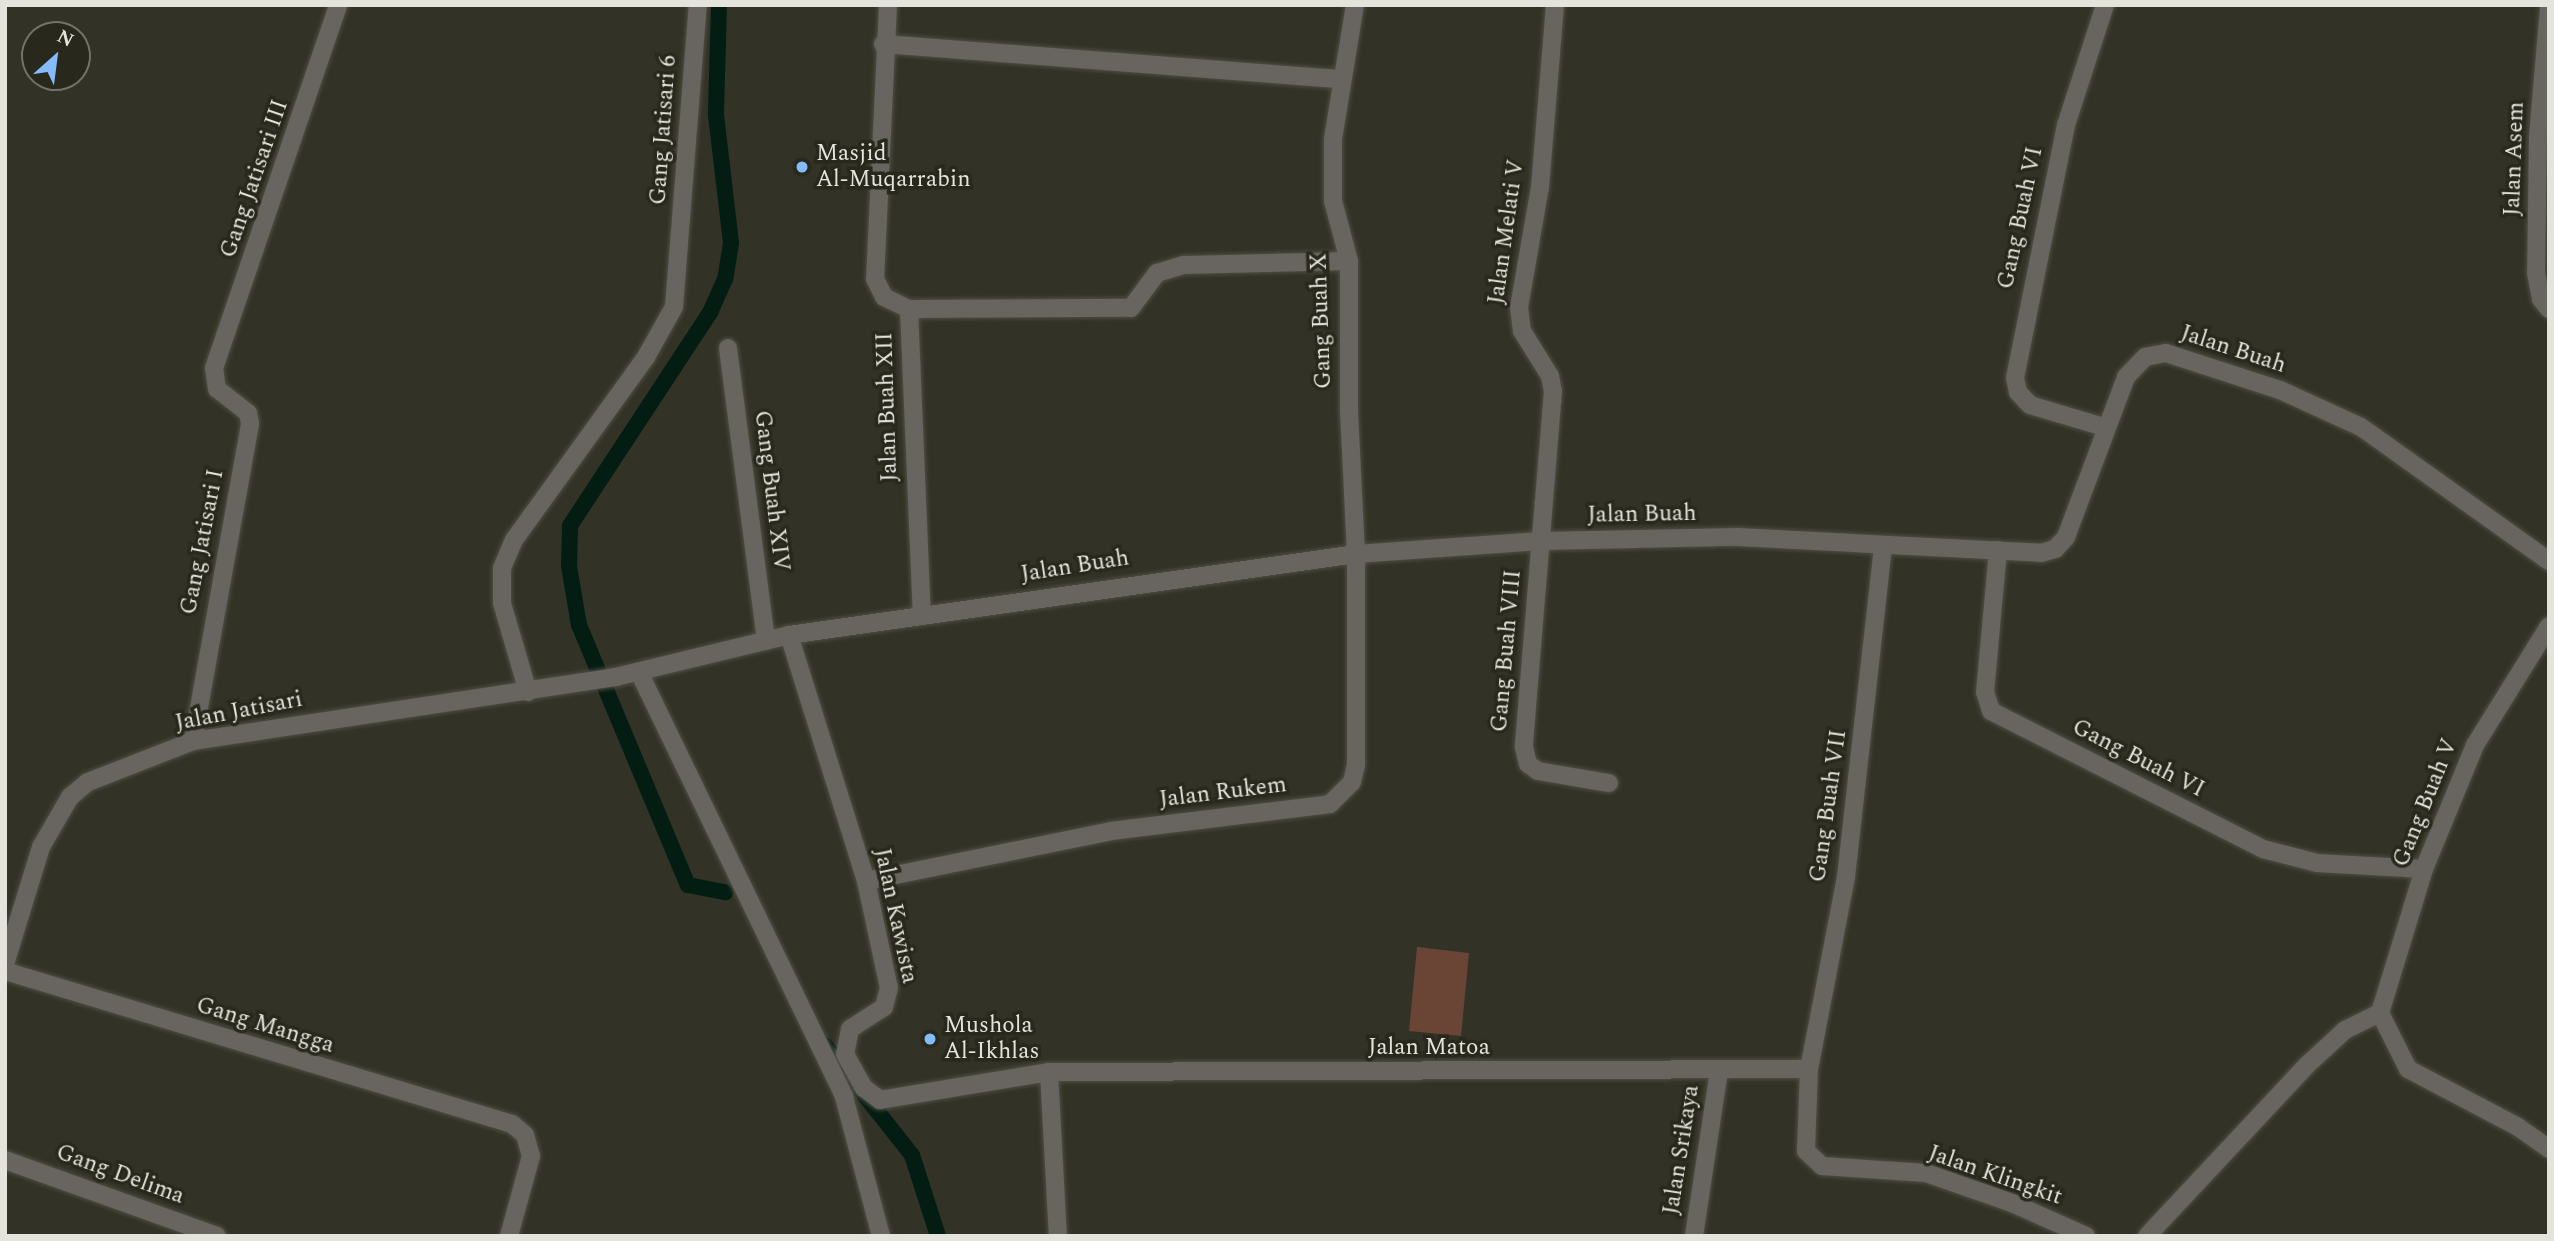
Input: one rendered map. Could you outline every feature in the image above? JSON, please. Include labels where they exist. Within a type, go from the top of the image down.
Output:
[{"type":"street","name":"Gang Jatisari III","points":[[214,368],[338,5]]},
{"type":"street","name":"Gang Jatisari 6","points":[[528,692],[502,603],[502,568],[514,540],[665,328],[674,307],[698,5]]},
{"type":"street","name":"Jalan Buah XII","points":[[888,5],[883,44],[875,279],[884,297],[909,309],[922,616]]},
{"type":"street","name":"Gang Buah X","points":[[1355,5],[1333,139],[1333,201],[1349,261],[1349,412],[1356,554]]},
{"type":"street","name":"Jalan Melati V","points":[[1541,541],[1553,391],[1550,376],[1522,331],[1519,307],[1540,187],[1555,5]]},
{"type":"street","name":"Gang Buah VI","points":[[2104,428],[2030,405],[2018,392],[2015,378],[2066,125],[2105,5]]},
{"type":"street","name":"Jalan Asem","points":[[2549,8],[2538,138],[2536,273],[2541,299],[2549,309]]},
{"type":"street","points":[[883,44],[1342,79]]},
{"type":"street","points":[[909,309],[1131,308],[1157,273],[1184,265],[1349,261]]},
{"type":"street","name":"Gang Buah XIV","points":[[728,348],[766,641]]},
{"type":"street","name":"Jalan Buah","points":[[564,686],[616,677],[789,635],[1356,554],[1541,541],[1738,537],[1883,547],[2041,553],[2062,544],[2104,428],[2126,377],[2138,362],[2166,353],[2184,356],[2280,390],[2361,428],[2549,561]]},
{"type":"street","name":"Gang Jatisari I","points":[[193,741],[250,423],[248,413],[217,389],[214,368]]},
{"type":"street","name":"Gang Buah VIII","points":[[1541,541],[1523,735],[1525,758],[1538,771],[1609,783]]},
{"type":"street","name":"Gang Buah VII","points":[[1809,1069],[1848,863],[1883,547]]},
{"type":"street","name":"Gang Buah VI","points":[[1998,550],[1985,692],[1991,711],[2263,849],[2317,863],[2424,869]]},
{"type":"street","name":"Jalan Rukem","points":[[866,881],[1111,831],[1330,804],[1352,782],[1356,765],[1356,554]]},
{"type":"street","name":"Gang Buah V","points":[[2380,1013],[2424,869],[2475,745],[2549,626]]},
{"type":"street","name":"Jalan Kawista","points":[[789,635],[866,881],[889,998],[884,1007],[850,1029],[844,1046],[869,1093],[888,1101],[1049,1072]]},
{"type":"street","points":[[639,671],[844,1097],[881,1236]]},
{"type":"street","name":"Jalan Jatisari","points":[[5,964],[41,847],[70,797],[88,782],[193,741],[564,686]]},
{"type":"street","name":"Gang Mangga","points":[[5,971],[512,1124],[525,1135],[531,1156],[509,1236]]},
{"type":"street","points":[[2147,1236],[2306,1065],[2345,1030],[2380,1013],[2408,1069],[2518,1127],[2549,1149]]},
{"type":"street","name":"Jalan Matoa","points":[[1049,1072],[1809,1069]]},
{"type":"street","name":"Jalan Klingkit","points":[[1809,1069],[1806,1151],[1812,1160],[1822,1166],[1926,1174],[2012,1203],[2086,1236]]},
{"type":"street","name":"Jalan Srikaya","points":[[1694,1236],[1719,1071]]},
{"type":"street","points":[[1049,1072],[1058,1236]]},
{"type":"street","name":"Gang Delima","points":[[5,1160],[217,1236]]},
{"type":"shaded area","points":[[1417,947],[1469,953],[1461,1036],[1409,1031]]},
{"type":"waterway","points":[[719,5],[716,115],[731,243],[725,279],[711,311],[570,526],[569,566],[579,625],[688,885],[725,892]]},
{"type":"waterway","points":[[825,1045],[912,1155],[938,1236]]},
{"type":"place","name":"Masjid Al-Muqarrabin","points":[[802,167]]},
{"type":"place","name":"Mushola Al-Ikhlas","points":[[930,1039]]}]
